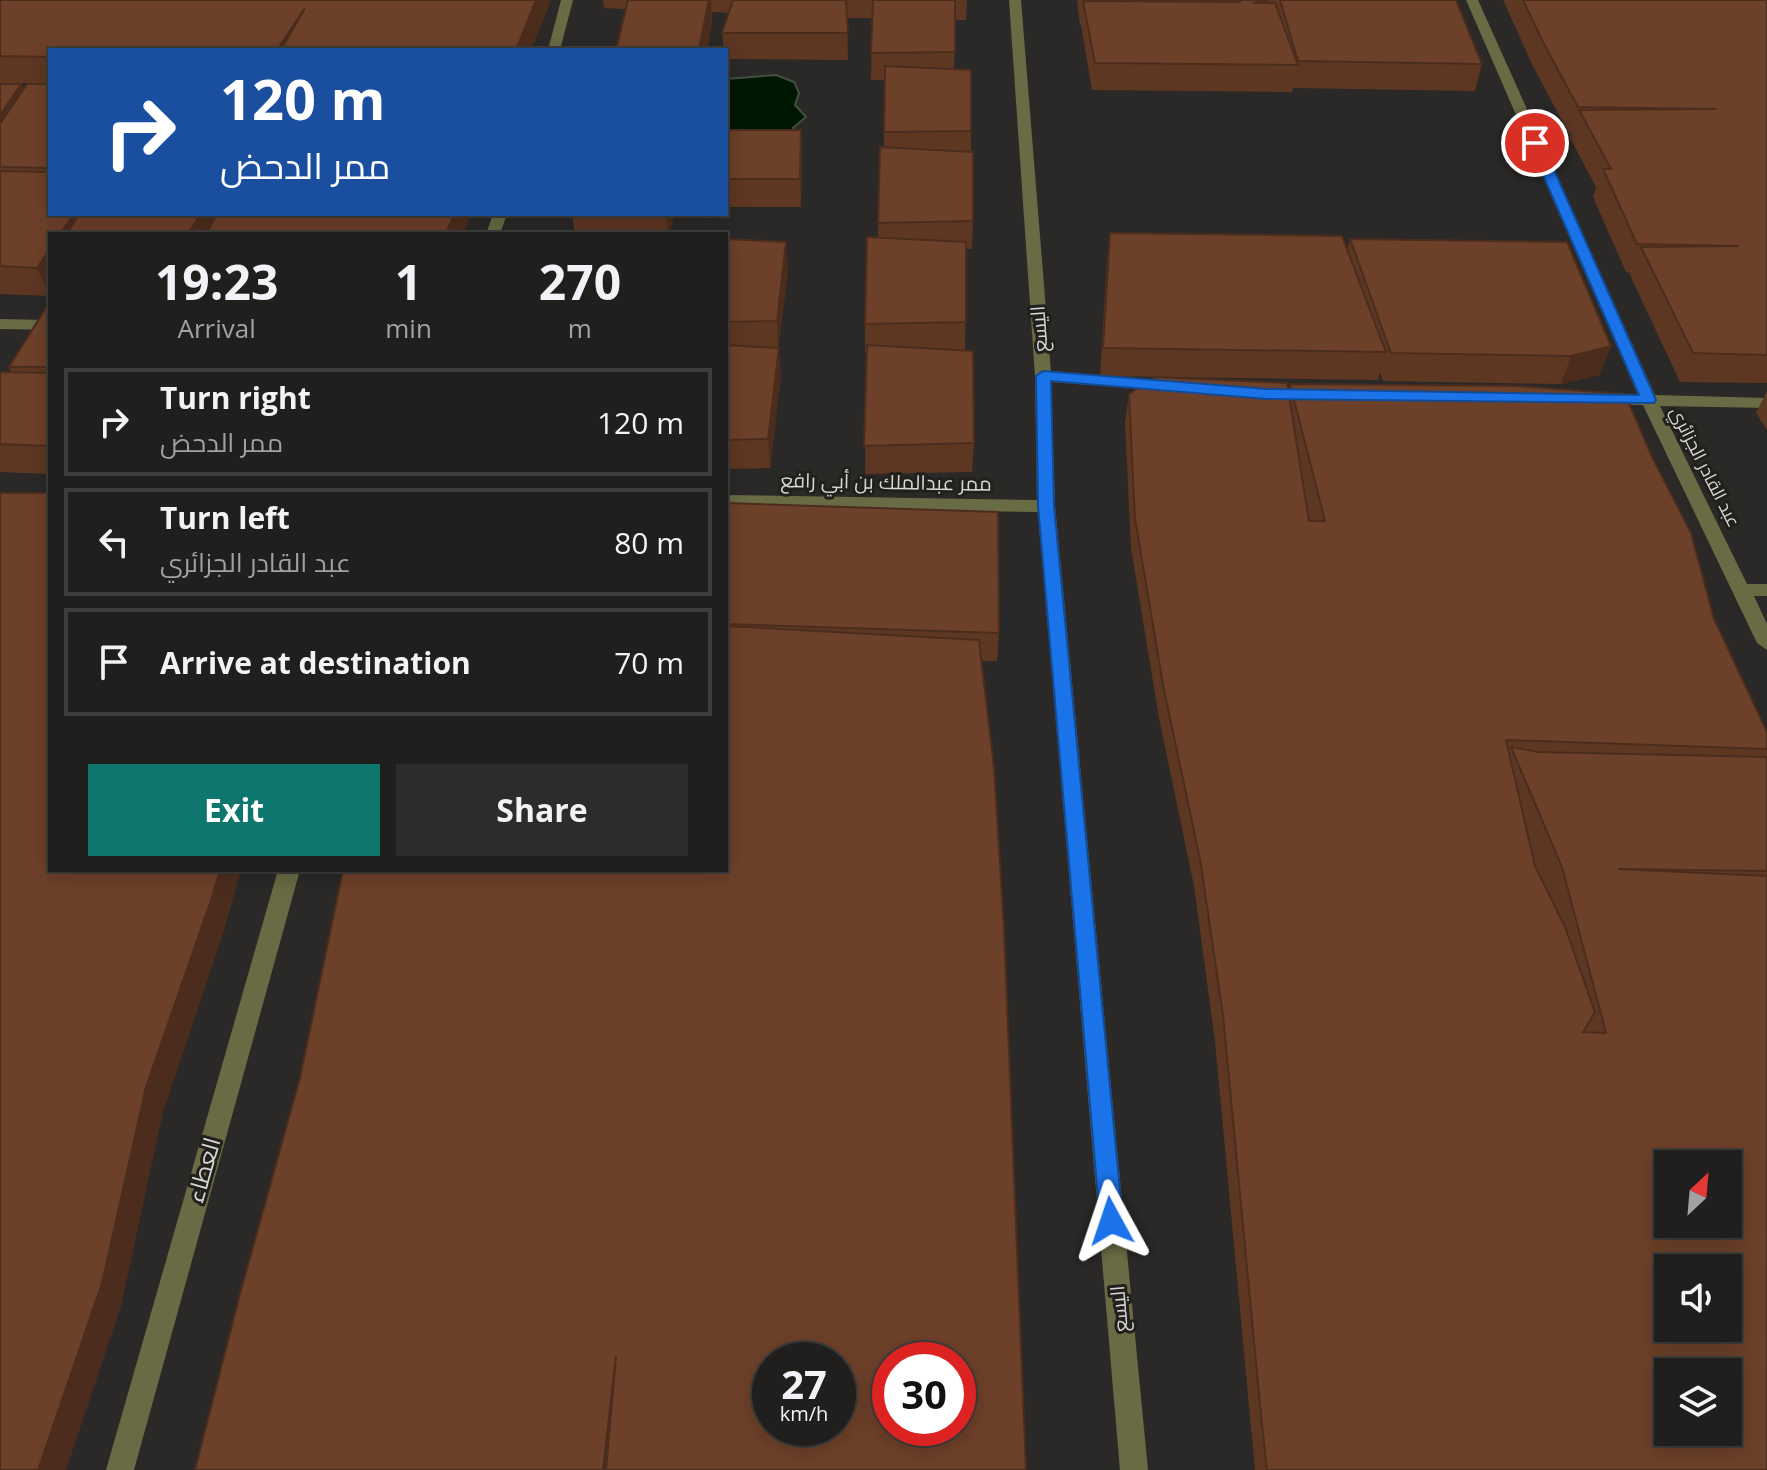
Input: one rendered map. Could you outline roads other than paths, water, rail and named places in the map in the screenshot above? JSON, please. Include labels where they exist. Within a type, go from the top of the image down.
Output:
[{"type":"street","points":[[555,48],[567,0]]},
{"type":"street","name":"اليسع","points":[[1015,0],[1043,376],[1046,506],[1134,1470]]},
{"type":"street","name":"عبد القادر الجزائري","points":[[1472,0],[1649,400],[1744,590],[1767,643]]},
{"type":"street","points":[[0,324],[48,325]]},
{"type":"street","points":[[1043,376],[1192,388]]},
{"type":"street","points":[[1585,399],[1767,403]]},
{"type":"street","name":"ممر عبدالملك بن أبي رافع","points":[[728,501],[1046,506]]},
{"type":"street","points":[[1744,590],[1767,590]]},
{"type":"street","name":"العطاء","points":[[120,1470],[288,872]]}]
